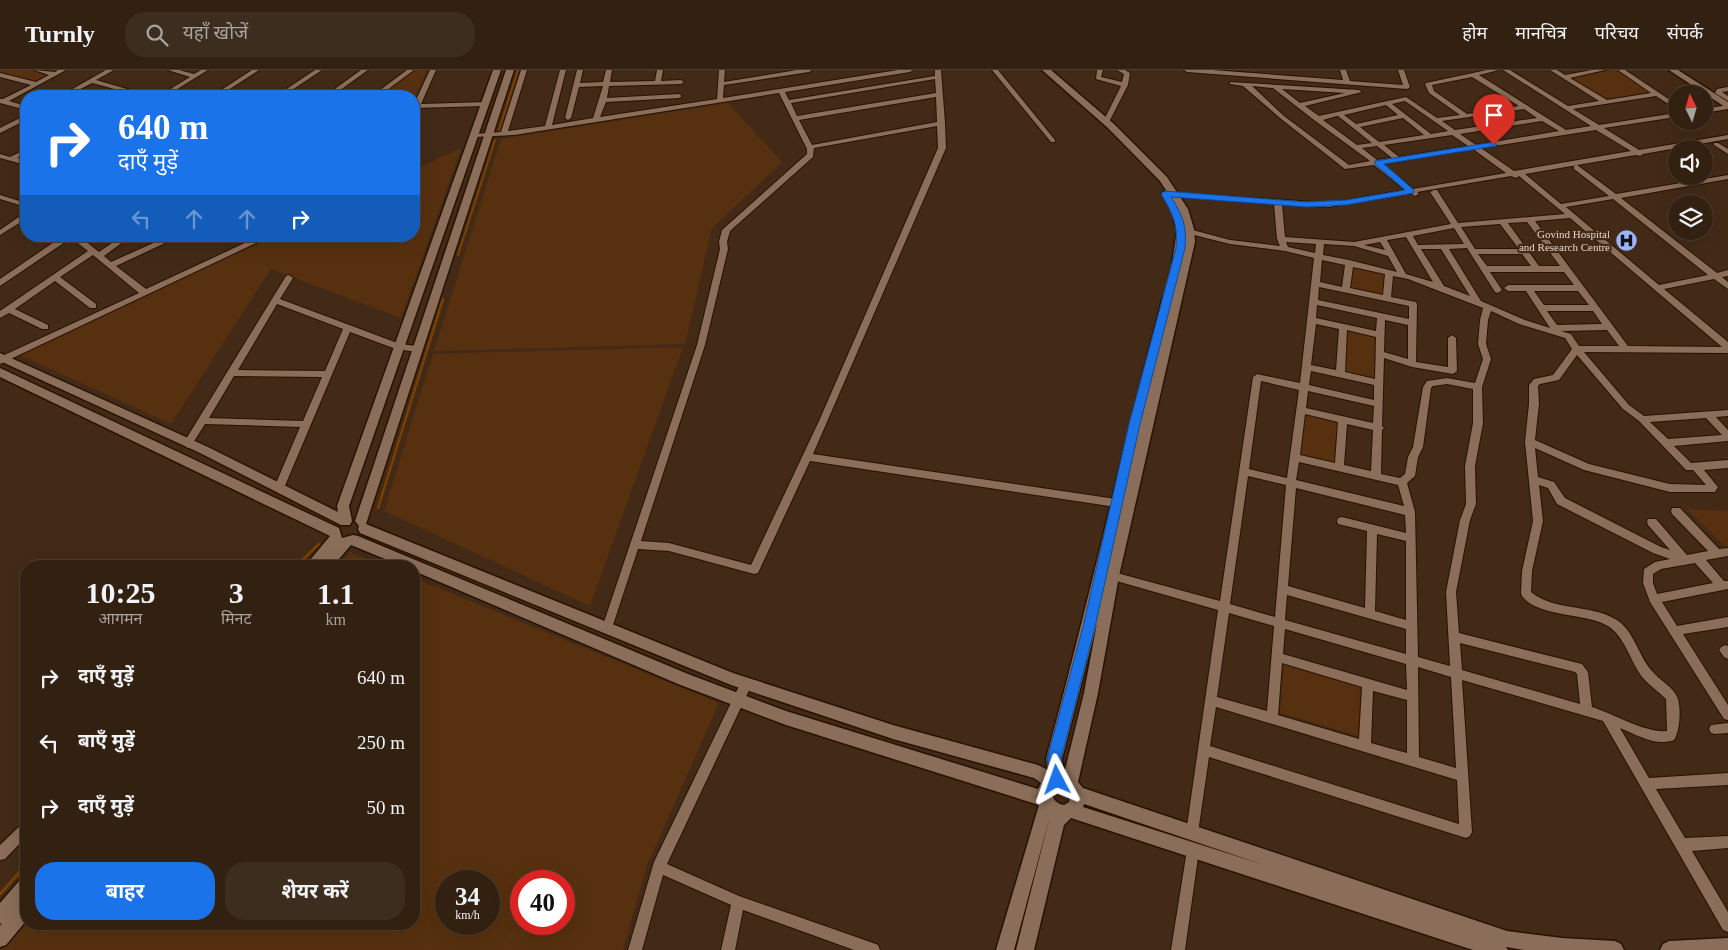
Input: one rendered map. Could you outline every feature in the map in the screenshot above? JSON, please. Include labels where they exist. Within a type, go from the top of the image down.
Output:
[{"type":"street","points":[[37,70],[55,74]]},
{"type":"street","points":[[24,90],[63,70]]},
{"type":"street","points":[[74,90],[111,70]]},
{"type":"street","points":[[171,70],[195,76]]},
{"type":"street","points":[[172,90],[205,70]]},
{"type":"street","points":[[224,90],[256,70]]},
{"type":"street","points":[[288,90],[316,70]]},
{"type":"street","points":[[337,90],[365,70]]},
{"type":"street","points":[[383,90],[411,70]]},
{"type":"street","points":[[420,95],[432,70]]},
{"type":"street","points":[[329,560],[343,538],[346,521],[343,506],[498,70]]},
{"type":"street","points":[[318,560],[343,538],[358,537],[363,525],[418,349],[510,70]]},
{"type":"street","points":[[504,134],[524,70]]},
{"type":"street","points":[[548,128],[563,70]]},
{"type":"street","points":[[568,118],[580,70]]},
{"type":"street","points":[[596,120],[603,100],[609,70]]},
{"type":"street","points":[[658,82],[660,70]]},
{"type":"street","points":[[720,100],[722,70]]},
{"type":"street","points":[[747,70],[748,80]]},
{"type":"street","points":[[721,84],[791,71],[809,70]]},
{"type":"street","points":[[475,136],[548,128],[910,70]]},
{"type":"street","points":[[995,70],[1053,141]]},
{"type":"street","points":[[1024,950],[1057,820],[1069,812],[1078,800],[1064,785],[1054,759],[1089,627],[1116,503],[1190,242],[1190,231],[1183,209],[1138,161],[1038,70]]},
{"type":"street","points":[[1046,70],[1106,122],[1164,179],[1182,230],[1166,322],[1112,576],[1091,693],[1064,785]]},
{"type":"street","points":[[1100,70],[1098,78],[1125,84]]},
{"type":"street","points":[[1106,122],[1125,84],[1128,73],[1120,70]]},
{"type":"street","points":[[1187,70],[1407,87],[1401,70]]},
{"type":"street","points":[[1343,70],[1347,82]]},
{"type":"street","points":[[1466,116],[1431,92],[1428,84],[1496,70]]},
{"type":"street","points":[[1506,70],[1641,154]]},
{"type":"street","points":[[1553,70],[1606,102]]},
{"type":"street","points":[[1564,77],[1602,70]]},
{"type":"street","points":[[1621,70],[1668,102]]},
{"type":"street","points":[[1664,70],[1686,85]]},
{"type":"street","points":[[1673,70],[1726,108]]},
{"type":"street","points":[[791,71],[800,88]]},
{"type":"street","points":[[635,546],[669,547],[754,570],[807,457],[942,148],[938,74],[787,102]]},
{"type":"street","points":[[1474,74],[1566,133]]},
{"type":"street","points":[[0,75],[36,84]]},
{"type":"street","points":[[576,85],[658,82],[681,79],[678,107]]},
{"type":"street","points":[[91,81],[125,90]]},
{"type":"street","points":[[1232,83],[1359,92],[1300,106]]},
{"type":"street","points":[[1245,84],[1282,117],[1348,167],[1668,116]]},
{"type":"street","points":[[1275,86],[1316,119],[1377,162],[1413,193],[1434,192],[1519,175],[1577,168],[1728,137]]},
{"type":"street","points":[[1728,89],[1720,90],[1718,93],[1728,99]]},
{"type":"street","points":[[607,628],[701,345],[724,249],[726,230],[810,156],[810,146],[781,91]]},
{"type":"street","points":[[2,101],[20,92]]},
{"type":"street","points":[[1398,92],[1561,206],[1728,348]]},
{"type":"street","points":[[796,118],[940,94]]},
{"type":"street","points":[[1566,108],[1657,94]]},
{"type":"street","points":[[603,100],[679,96]]},
{"type":"street","points":[[1316,119],[1406,99]]},
{"type":"street","points":[[2,101],[20,106]]},
{"type":"street","points":[[1713,101],[1726,108]]},
{"type":"street","points":[[420,106],[486,104]]},
{"type":"street","points":[[1388,104],[1430,136]]},
{"type":"street","points":[[1437,120],[1525,107]]},
{"type":"street","points":[[1713,110],[1726,108]]},
{"type":"street","points":[[1340,115],[1398,159]]},
{"type":"street","points":[[1356,126],[1404,116]]},
{"type":"street","points":[[1357,147],[1543,119]]},
{"type":"street","points":[[1,130],[20,120]]},
{"type":"street","points":[[810,146],[942,124]]},
{"type":"street","points":[[1713,144],[1728,141]]},
{"type":"street","points":[[1716,144],[1728,152]]},
{"type":"street","points":[[1171,196],[1330,208],[1668,151]]},
{"type":"street","points":[[11,159],[20,154]]},
{"type":"street","points":[[0,156],[20,162]]},
{"type":"street","points":[[1577,168],[1728,286]]},
{"type":"street","points":[[1561,206],[1728,177]]},
{"type":"street","points":[[1434,192],[1498,290]]},
{"type":"street","points":[[0,197],[20,203]]},
{"type":"street","points":[[1278,204],[1281,239],[1285,249]]},
{"type":"street","points":[[1354,244],[1457,225],[1572,216]]},
{"type":"street","points":[[1529,219],[1626,350]]},
{"type":"street","points":[[0,233],[20,220]]},
{"type":"street","points":[[1503,222],[1537,269]]},
{"type":"street","points":[[1190,231],[1230,242],[1285,249],[1403,275],[1440,287],[1522,322],[1556,330],[1568,336],[1626,406],[1642,419],[1689,467],[1726,467]]},
{"type":"street","points":[[1408,234],[1440,287]]},
{"type":"street","points":[[1281,239],[1354,244],[1392,255]]},
{"type":"street","points":[[1382,239],[1403,275]]},
{"type":"street","points":[[0,282],[60,242]]},
{"type":"street","points":[[82,242],[146,293]]},
{"type":"street","points":[[0,315],[55,277],[116,242]]},
{"type":"street","points":[[111,265],[163,242]]},
{"type":"street","points":[[1,359],[254,242]]},
{"type":"street","points":[[1272,718],[1290,483],[1302,410],[1320,242]]},
{"type":"street","points":[[1416,247],[1443,246],[1525,252]]},
{"type":"street","points":[[1204,750],[1466,832],[1451,592],[1465,520],[1471,504],[1470,466],[1478,423],[1478,386],[1487,359],[1482,344],[1483,304],[1443,246]]},
{"type":"street","points":[[1346,290],[1349,262]]},
{"type":"street","points":[[1486,269],[1566,269]]},
{"type":"street","points":[[1388,298],[1389,272]]},
{"type":"street","points":[[1658,288],[1728,273]]},
{"type":"street","points":[[55,277],[93,306]]},
{"type":"street","points":[[188,444],[289,278]]},
{"type":"street","points":[[1316,284],[1413,304],[1412,364]]},
{"type":"street","points":[[1508,288],[1579,288]]},
{"type":"street","points":[[1528,288],[1556,330]]},
{"type":"street","points":[[275,300],[399,347],[418,349]]},
{"type":"street","points":[[1314,302],[1413,322]]},
{"type":"street","points":[[1541,308],[1595,308]]},
{"type":"street","points":[[10,309],[45,327]]},
{"type":"street","points":[[1376,476],[1380,404],[1381,316]]},
{"type":"street","points":[[1312,320],[1381,335]]},
{"type":"street","points":[[1340,374],[1343,326]]},
{"type":"street","points":[[279,488],[348,327]]},
{"type":"street","points":[[1556,330],[1609,327]]},
{"type":"street","points":[[1381,354],[1412,364],[1453,370],[1452,338]]},
{"type":"street","points":[[1577,349],[1728,348]]},
{"type":"street","points":[[1100,573],[1457,673],[1606,718],[1660,737],[1670,736],[1674,732],[1673,701],[1670,695],[1644,669],[1619,627],[1597,616],[1535,601],[1526,594],[1527,571],[1538,521],[1530,442],[1534,383],[1556,378],[1577,349]]},
{"type":"street","points":[[1,359],[188,444],[346,521],[352,519],[607,628],[746,684],[893,732],[1038,772],[1064,785],[1192,833],[1507,939],[1585,949],[1615,950]]},
{"type":"street","points":[[1307,367],[1380,383]]},
{"type":"street","points":[[0,372],[343,538],[396,560]]},
{"type":"street","points":[[232,373],[328,374]]},
{"type":"street","points":[[1192,833],[1257,377],[1304,389],[1380,404]]},
{"type":"street","points":[[1295,458],[1402,482],[1410,476],[1413,457],[1418,447],[1427,387],[1430,383],[1446,381],[1478,386]]},
{"type":"street","points":[[1302,410],[1379,428]]},
{"type":"street","points":[[1642,419],[1728,413]]},
{"type":"street","points":[[1709,415],[1728,437]]},
{"type":"street","points":[[1339,468],[1343,419]]},
{"type":"street","points":[[202,421],[306,424]]},
{"type":"street","points":[[1666,443],[1728,437]]},
{"type":"street","points":[[1530,442],[1583,466],[1676,489],[1712,489],[1713,487],[1696,467]]},
{"type":"street","points":[[807,457],[1116,503]]},
{"type":"street","points":[[1243,471],[1410,512]]},
{"type":"street","points":[[1533,480],[1551,485],[1562,501],[1657,550],[1685,560]]},
{"type":"street","points":[[1402,482],[1410,512],[1413,761]]},
{"type":"street","points":[[1676,511],[1723,553]]},
{"type":"street","points":[[1342,521],[1411,538]]},
{"type":"street","points":[[1652,522],[1685,560]]},
{"type":"street","points":[[1370,614],[1372,528]]},
{"type":"street","points":[[1723,553],[1658,565],[1648,572],[1648,583],[1654,599],[1728,714]]},
{"type":"street","points":[[1697,558],[1725,585]]},
{"type":"street","points":[[420,570],[786,718],[1046,802],[1056,811],[1069,812],[1192,850],[1499,950]]},
{"type":"street","points":[[1654,599],[1725,585]]},
{"type":"street","points":[[1282,590],[1412,626]]},
{"type":"street","points":[[1674,631],[1728,622]]},
{"type":"street","points":[[1455,637],[1578,668],[1582,672],[1586,712]]},
{"type":"street","points":[[1277,658],[1413,697]]},
{"type":"street","points":[[635,950],[659,867],[737,699],[746,684]]},
{"type":"street","points":[[1365,746],[1368,684]]},
{"type":"street","points":[[1211,700],[1462,776]]},
{"type":"street","points":[[1606,718],[1728,925]]},
{"type":"street","points":[[1715,729],[1728,728]]},
{"type":"street","points":[[1645,784],[1728,779]]},
{"type":"street","points":[[1006,950],[1046,802],[1047,786],[1064,785]]},
{"type":"street","points":[[0,854],[20,834]]},
{"type":"street","points":[[1681,845],[1728,842]]},
{"type":"street","points":[[1178,950],[1192,850]]},
{"type":"street","points":[[659,867],[738,902],[873,950]]},
{"type":"street","points":[[0,916],[20,893]]},
{"type":"street","points":[[728,950],[738,902]]},
{"type":"street","points":[[0,939],[20,915]]},
{"type":"street","points":[[1668,950],[1728,947]]},
{"type":"shaded area","points":[[0,70],[31,70],[49,75],[36,82],[0,73]]},
{"type":"shaded area","points":[[415,70],[427,70],[419,90],[387,90]]},
{"type":"shaded area","points":[[1617,70],[1649,92],[1608,99],[1572,78]]},
{"type":"shaded area","points":[[728,103],[782,162],[712,228],[685,344],[434,351],[501,139]]},
{"type":"shaded area","points":[[461,148],[401,318],[271,269],[171,424],[20,355],[259,242],[420,242],[420,167]]},
{"type":"shaded area","points":[[1352,266],[1385,273],[1383,296],[1350,288]]},
{"type":"shaded area","points":[[1347,330],[1377,336],[1376,380],[1344,373]]},
{"type":"shaded area","points":[[683,347],[590,606],[384,511],[433,354]]},
{"type":"shaded area","points":[[1304,412],[1338,420],[1335,465],[1299,456]]},
{"type":"shaded area","points":[[1687,509],[1728,511],[1728,547],[1725,547]]},
{"type":"shaded area","points":[[350,552],[369,560],[343,560]]},
{"type":"shaded area","points":[[420,580],[719,703],[646,868],[623,950],[0,950],[20,927],[20,930],[420,930]]},
{"type":"shaded area","points":[[1284,664],[1360,685],[1359,736],[1280,713]]},
{"type":"waterway","points":[[499,130],[518,70]]},
{"type":"waterway","points":[[458,255],[495,140]]},
{"type":"waterway","points":[[378,508],[443,299]]},
{"type":"waterway","points":[[302,560],[319,544]]},
{"type":"waterway","points":[[0,894],[20,872]]},
{"type":"place","name":"Govind Hospital and Research Centre","points":[[1626,240]]},
{"type":"route","points":[[1057,780],[1054,759],[1089,627],[1135,424],[1180,248],[1182,230],[1177,213],[1165,194],[1329,205],[1411,191],[1377,162],[1494,145]]}]
